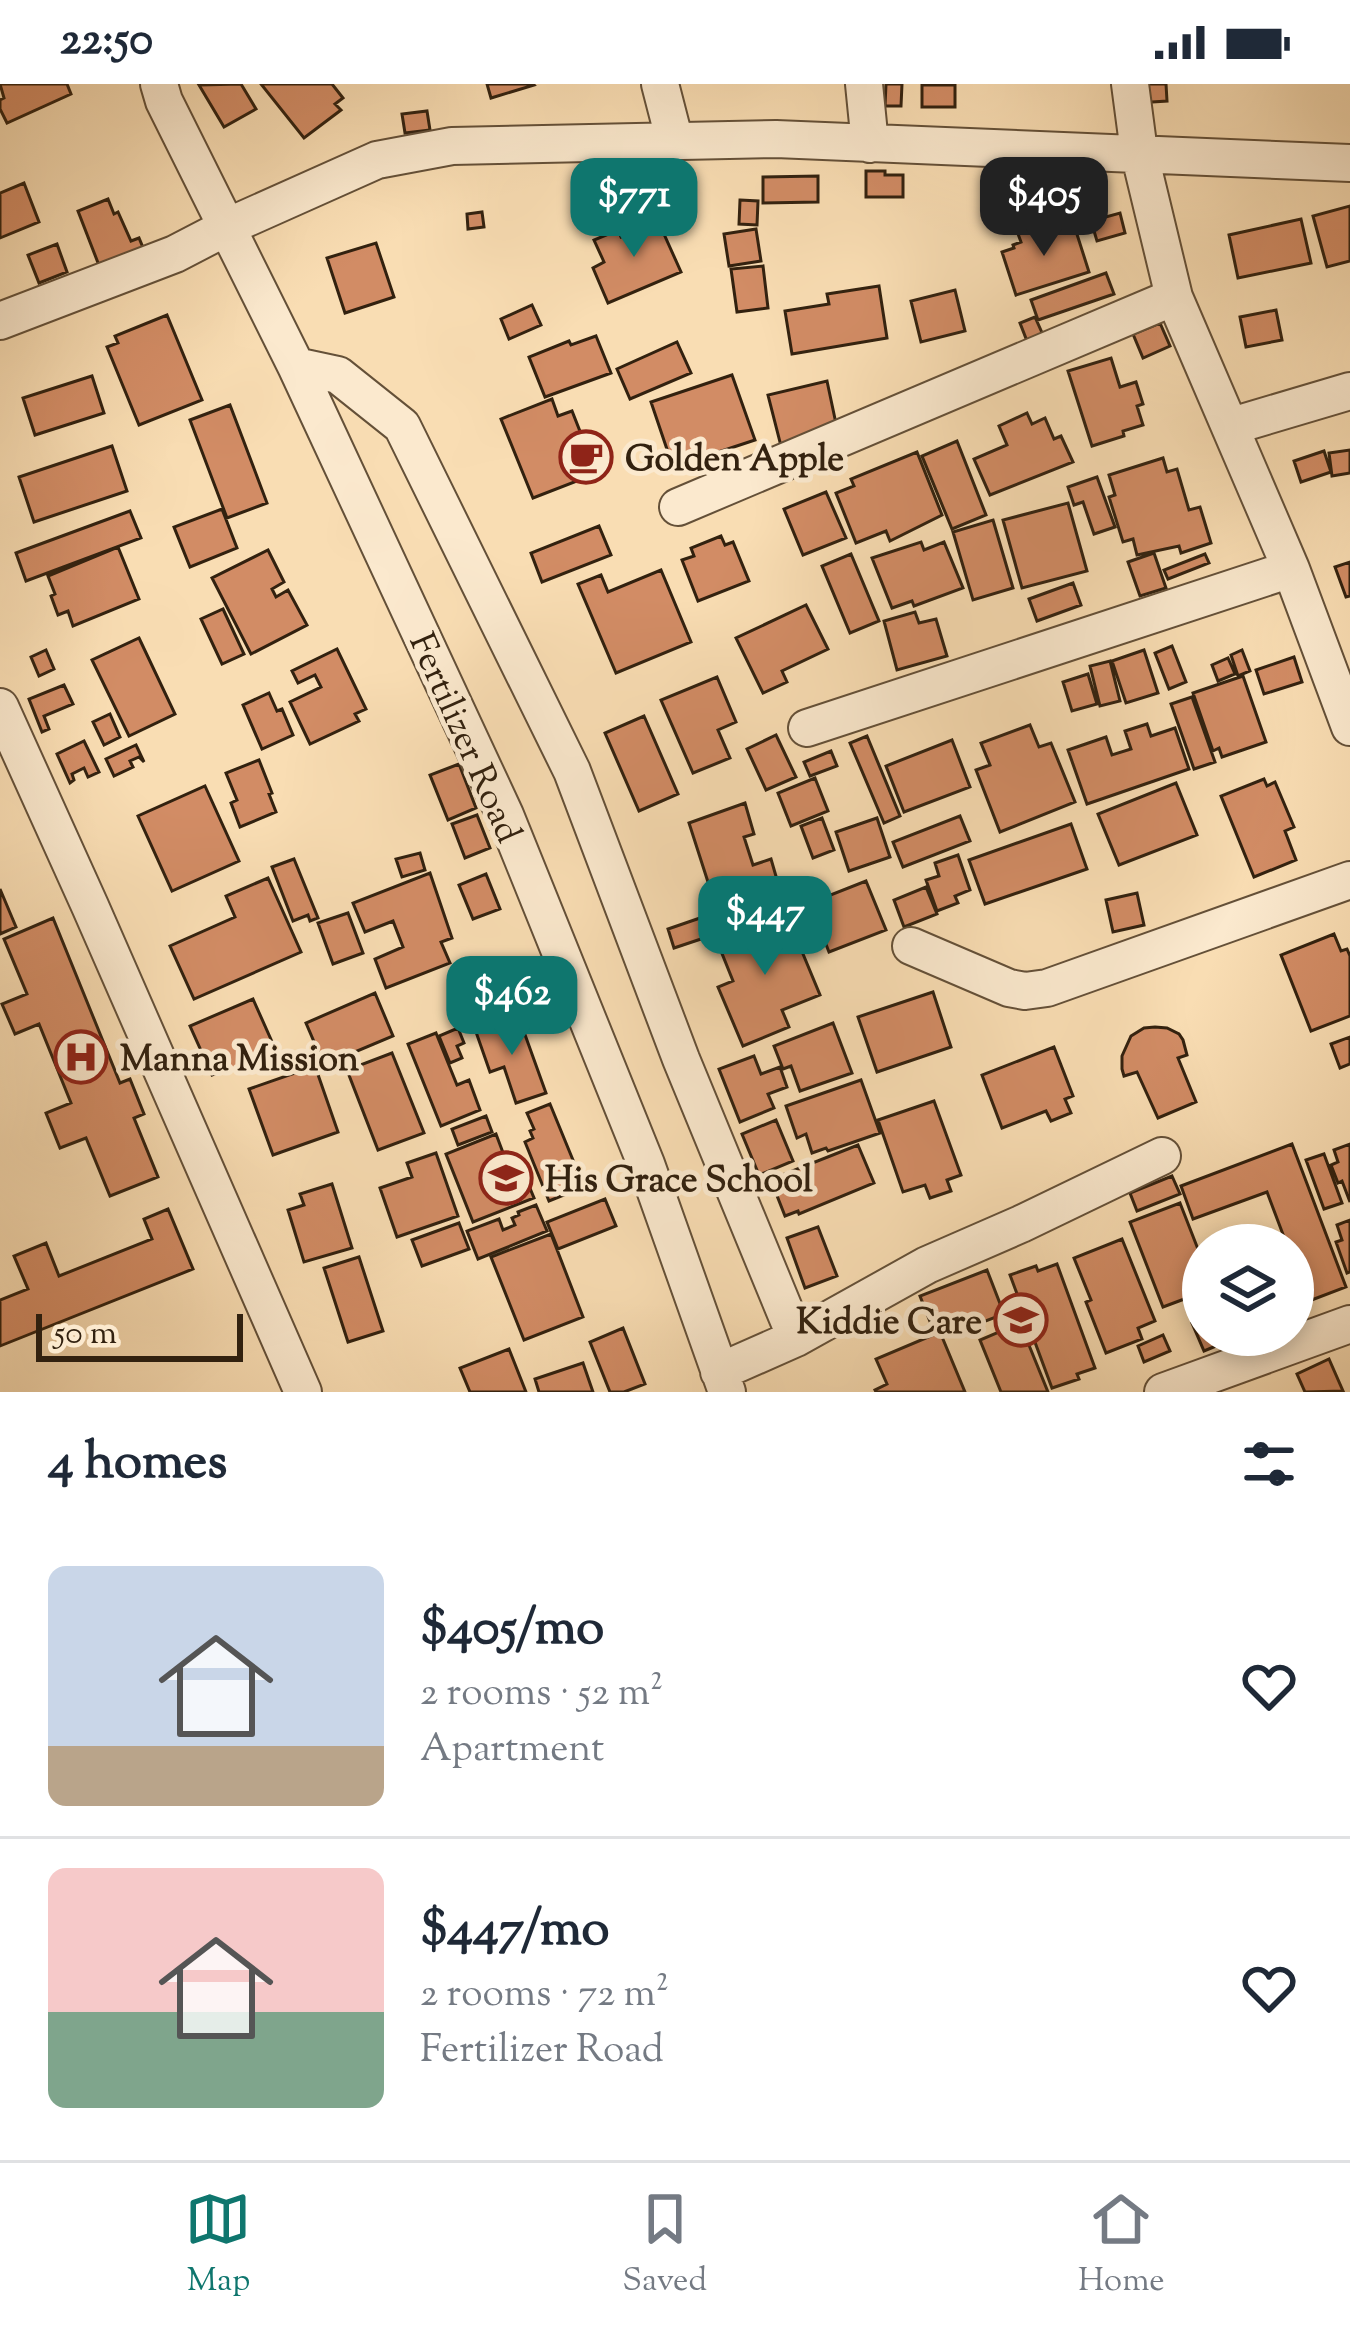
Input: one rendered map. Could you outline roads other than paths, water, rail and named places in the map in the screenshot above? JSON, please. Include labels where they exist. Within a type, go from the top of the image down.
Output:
[{"type":"street","points":[[660,84],[675,142]]},
{"type":"street","points":[[864,84],[870,144]]},
{"type":"street","points":[[1130,84],[1139,152],[1174,297],[1291,569],[1350,727]]},
{"type":"street","name":"Fertilizer Road","points":[[158,90],[296,366],[505,814],[646,1164],[723,1382]]},
{"type":"street","points":[[0,320],[175,254],[377,160],[452,146],[776,140],[1350,163]]},
{"type":"street","points":[[678,507],[1174,297]]},
{"type":"street","points":[[296,366],[338,375],[402,426],[572,771],[681,1059],[796,1338]]},
{"type":"street","points":[[1232,426],[1350,392]]},
{"type":"street","points":[[807,728],[1291,569]]},
{"type":"street","points":[[0,707],[303,1392]]},
{"type":"street","points":[[911,946],[1009,988],[1047,988],[1350,880]]},
{"type":"street","points":[[723,1382],[927,1265],[1162,1156]]},
{"type":"street","points":[[1163,1392],[1350,1324]]},
{"type":"place","name":"Golden Apple","points":[[586,457]]},
{"type":"place","name":"Manna Mission","points":[[81,1057]]},
{"type":"place","name":"His Grace School","points":[[506,1178]]},
{"type":"place","name":"Kiddie Care","points":[[1021,1320]]}]
